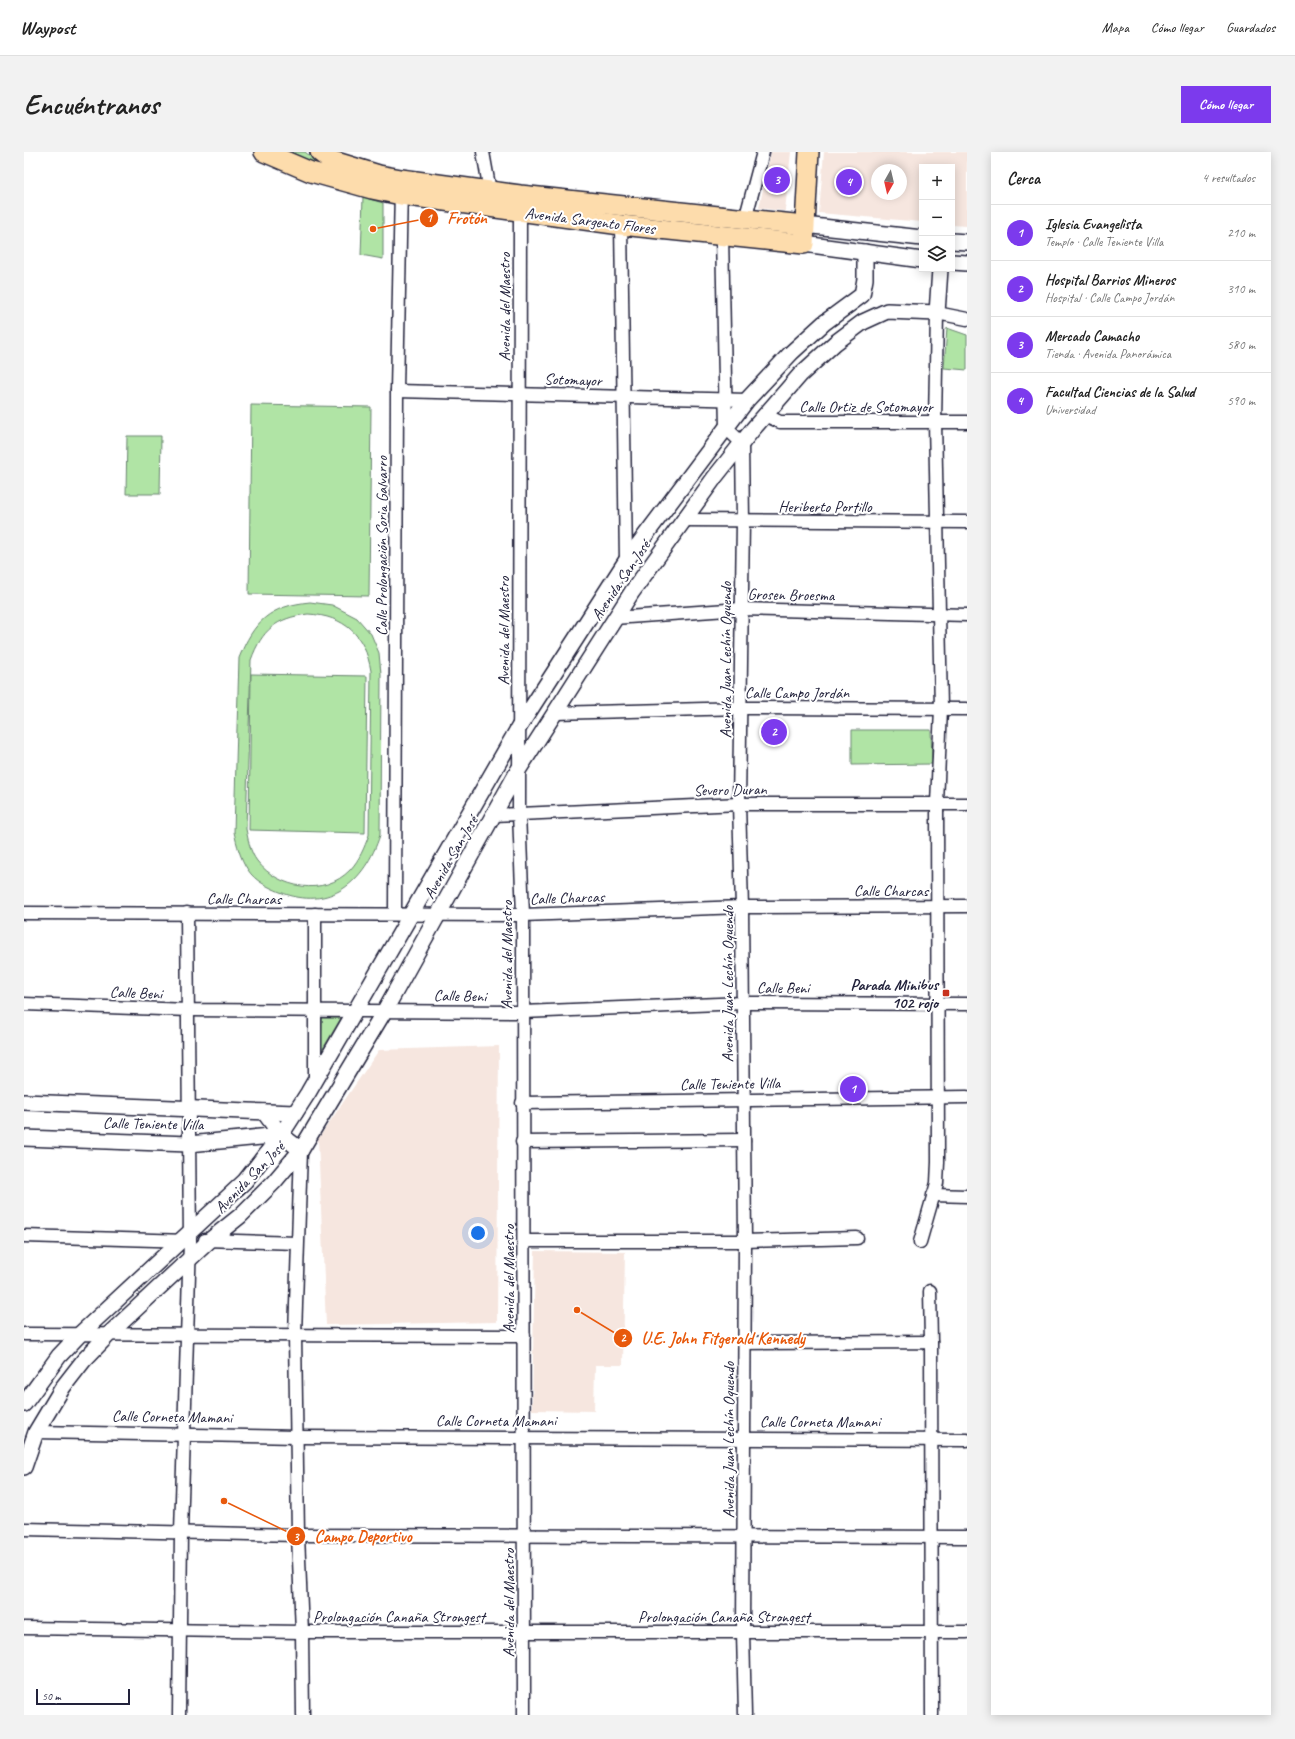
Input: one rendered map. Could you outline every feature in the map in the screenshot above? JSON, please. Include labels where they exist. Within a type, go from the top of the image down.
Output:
[{"type":"main road","name":"Avenida Sargento Flores","points":[[264,152],[289,159],[311,172],[356,185],[401,187],[520,203],[799,225]]},
{"type":"main road","name":"Avenida Sargento Flores","points":[[320,152],[330,160],[379,174],[401,187]]},
{"type":"main road","points":[[798,244],[800,152]]},
{"type":"main road","points":[[799,225],[809,152]]},
{"type":"main road","name":"Avenida Sargento Flores","points":[[520,203],[621,225],[798,244]]},
{"type":"street","points":[[484,152],[491,199]]},
{"type":"street","points":[[745,220],[763,152]]},
{"type":"street","name":"Calle Prolongación Soria Galvarro","points":[[395,914],[397,391],[401,187]]},
{"type":"street","name":"Avenida del Maestro","points":[[520,203],[519,813],[523,1012],[522,1142],[524,1241],[525,1535],[524,1715]]},
{"type":"street","points":[[621,225],[625,397],[626,561]]},
{"type":"street","name":"Avenida Sargento Flores","points":[[799,225],[919,238]]},
{"type":"street","points":[[722,235],[726,428],[742,443]]},
{"type":"street","points":[[955,241],[967,242]]},
{"type":"street","name":"Avenida Sargento Flores","points":[[798,244],[919,260]]},
{"type":"street","name":"Avenida San José","points":[[24,1404],[59,1356],[79,1335],[187,1237],[245,1181],[282,1135],[412,914],[519,727],[626,561],[747,400],[791,352],[824,323],[862,295],[865,279],[866,252]]},
{"type":"street","points":[[955,262],[967,263]]},
{"type":"street","points":[[920,1242],[937,1183],[939,1003],[937,804],[941,708],[935,422],[940,272]]},
{"type":"street","name":"Avenida San José","points":[[24,1467],[30,1432],[84,1360],[108,1335],[210,1240],[240,1216],[264,1192],[301,1150],[385,1010],[437,914],[519,769],[614,618],[683,520],[742,443],[800,375],[835,343],[863,322],[887,311],[938,313]]},
{"type":"street","points":[[938,313],[967,319]]},
{"type":"street","name":"Sotomayor","points":[[397,391],[725,398],[747,400]]},
{"type":"street","name":"Calle Ortiz de Sotomayor","points":[[765,415],[780,422],[967,422]]},
{"type":"street","name":"Avenida Juan Lechín Oquendo","points":[[742,443],[742,708],[740,804],[745,1241],[743,1536],[745,1715]]},
{"type":"street","name":"Heriberto Portillo","points":[[683,520],[967,522]]},
{"type":"street","name":"Grosen Broesma","points":[[614,618],[741,609],[967,615]]},
{"type":"street","name":"Calle Campo Jordán","points":[[555,713],[742,708],[967,708]]},
{"type":"street","name":"Severo Duran","points":[[494,815],[740,804],[967,804]]},
{"type":"street","name":"Calle Charcas","points":[[24,913],[522,915],[742,907],[967,906]]},
{"type":"street","points":[[179,1715],[181,1532],[189,1260],[187,1237],[189,1144],[188,913]]},
{"type":"street","points":[[315,914],[315,1080]]},
{"type":"street","name":"Calle Beni","points":[[24,1004],[189,1010],[523,1012],[743,1003],[967,1004]]},
{"type":"street","name":"Calle Teniente Villa","points":[[522,1103],[743,1101],[938,1096],[967,1097]]},
{"type":"street","name":"Calle Teniente Villa","points":[[24,1102],[189,1110],[296,1113]]},
{"type":"street","points":[[264,1112],[282,1135],[301,1150],[295,1335],[298,1437],[298,1535],[302,1632],[302,1715]]},
{"type":"street","name":"Calle Teniente Villa","points":[[24,1138],[189,1144],[282,1135]]},
{"type":"street","points":[[522,1142],[744,1140]]},
{"type":"street","points":[[933,1195],[967,1196]]},
{"type":"street","points":[[24,1236],[187,1237],[210,1240],[297,1243]]},
{"type":"street","points":[[524,1241],[745,1241],[857,1238]]},
{"type":"street","points":[[930,1291],[933,1632],[932,1715]]},
{"type":"street","points":[[24,1334],[524,1336]]},
{"type":"street","points":[[744,1343],[930,1342]]},
{"type":"street","name":"Calle Corneta Mamani","points":[[30,1432],[298,1437],[967,1440]]},
{"type":"street","points":[[24,1529],[298,1535],[967,1536]]},
{"type":"street","name":"Prolongación Canaña Strongest","points":[[24,1628],[180,1629],[302,1632],[967,1632]]},
{"type":"shaded area","points":[[771,152],[791,152],[785,211],[759,208]]},
{"type":"shaded area","points":[[824,152],[967,152],[967,226],[955,225],[955,164],[919,164],[919,222],[819,213]]},
{"type":"shaded area","points":[[499,1046],[497,1322],[326,1325],[318,1139],[379,1050]]},
{"type":"shaded area","points":[[535,1251],[625,1252],[623,1365],[595,1365],[594,1411],[532,1410]]},
{"type":"green space","points":[[292,152],[305,152],[315,160],[334,170],[319,167],[292,156]]},
{"type":"green space","points":[[363,197],[383,203],[383,259],[361,255]]},
{"type":"green space","points":[[947,328],[967,335],[967,370],[944,368]]},
{"type":"green space","points":[[251,405],[371,407],[369,596],[249,594]]},
{"type":"green space","points":[[127,436],[161,436],[160,494],[126,494]]},
{"type":"green space","points":[[310,602],[332,605],[357,618],[371,634],[379,653],[381,674],[380,835],[365,867],[355,879],[343,889],[330,895],[315,898],[298,897],[280,892],[266,886],[258,880],[251,874],[243,861],[234,832],[239,658],[251,634],[265,618],[284,607]],"holes":[[[308,614],[321,616],[343,623],[351,630],[364,647],[371,671],[369,835],[356,862],[350,870],[339,879],[328,884],[302,886],[289,883],[266,871],[257,861],[251,850],[246,829],[251,660],[265,633],[279,622]]]},
{"type":"green space","points":[[251,674],[367,676],[365,833],[249,830]]},
{"type":"green space","points":[[852,730],[931,730],[932,764],[852,765]]},
{"type":"green space","points":[[322,1018],[341,1018],[321,1052]]},
{"type":"place","name":"Mercado Camacho","points":[[777,180]]},
{"type":"place","name":"Facultad Ciencias de la Salud","points":[[849,182]]},
{"type":"place","name":"Frotón","points":[[373,229]]},
{"type":"place","name":"Hospital Barrios Mineros","points":[[774,732]]},
{"type":"place","name":"Parada Minibus 102 rojo","points":[[946,993]]},
{"type":"place","name":"Iglesia Evangelista","points":[[853,1089]]},
{"type":"place","name":"U.E. John Fitgerald Kennedy","points":[[577,1310]]},
{"type":"place","name":"Campo Deportivo","points":[[224,1501]]}]
